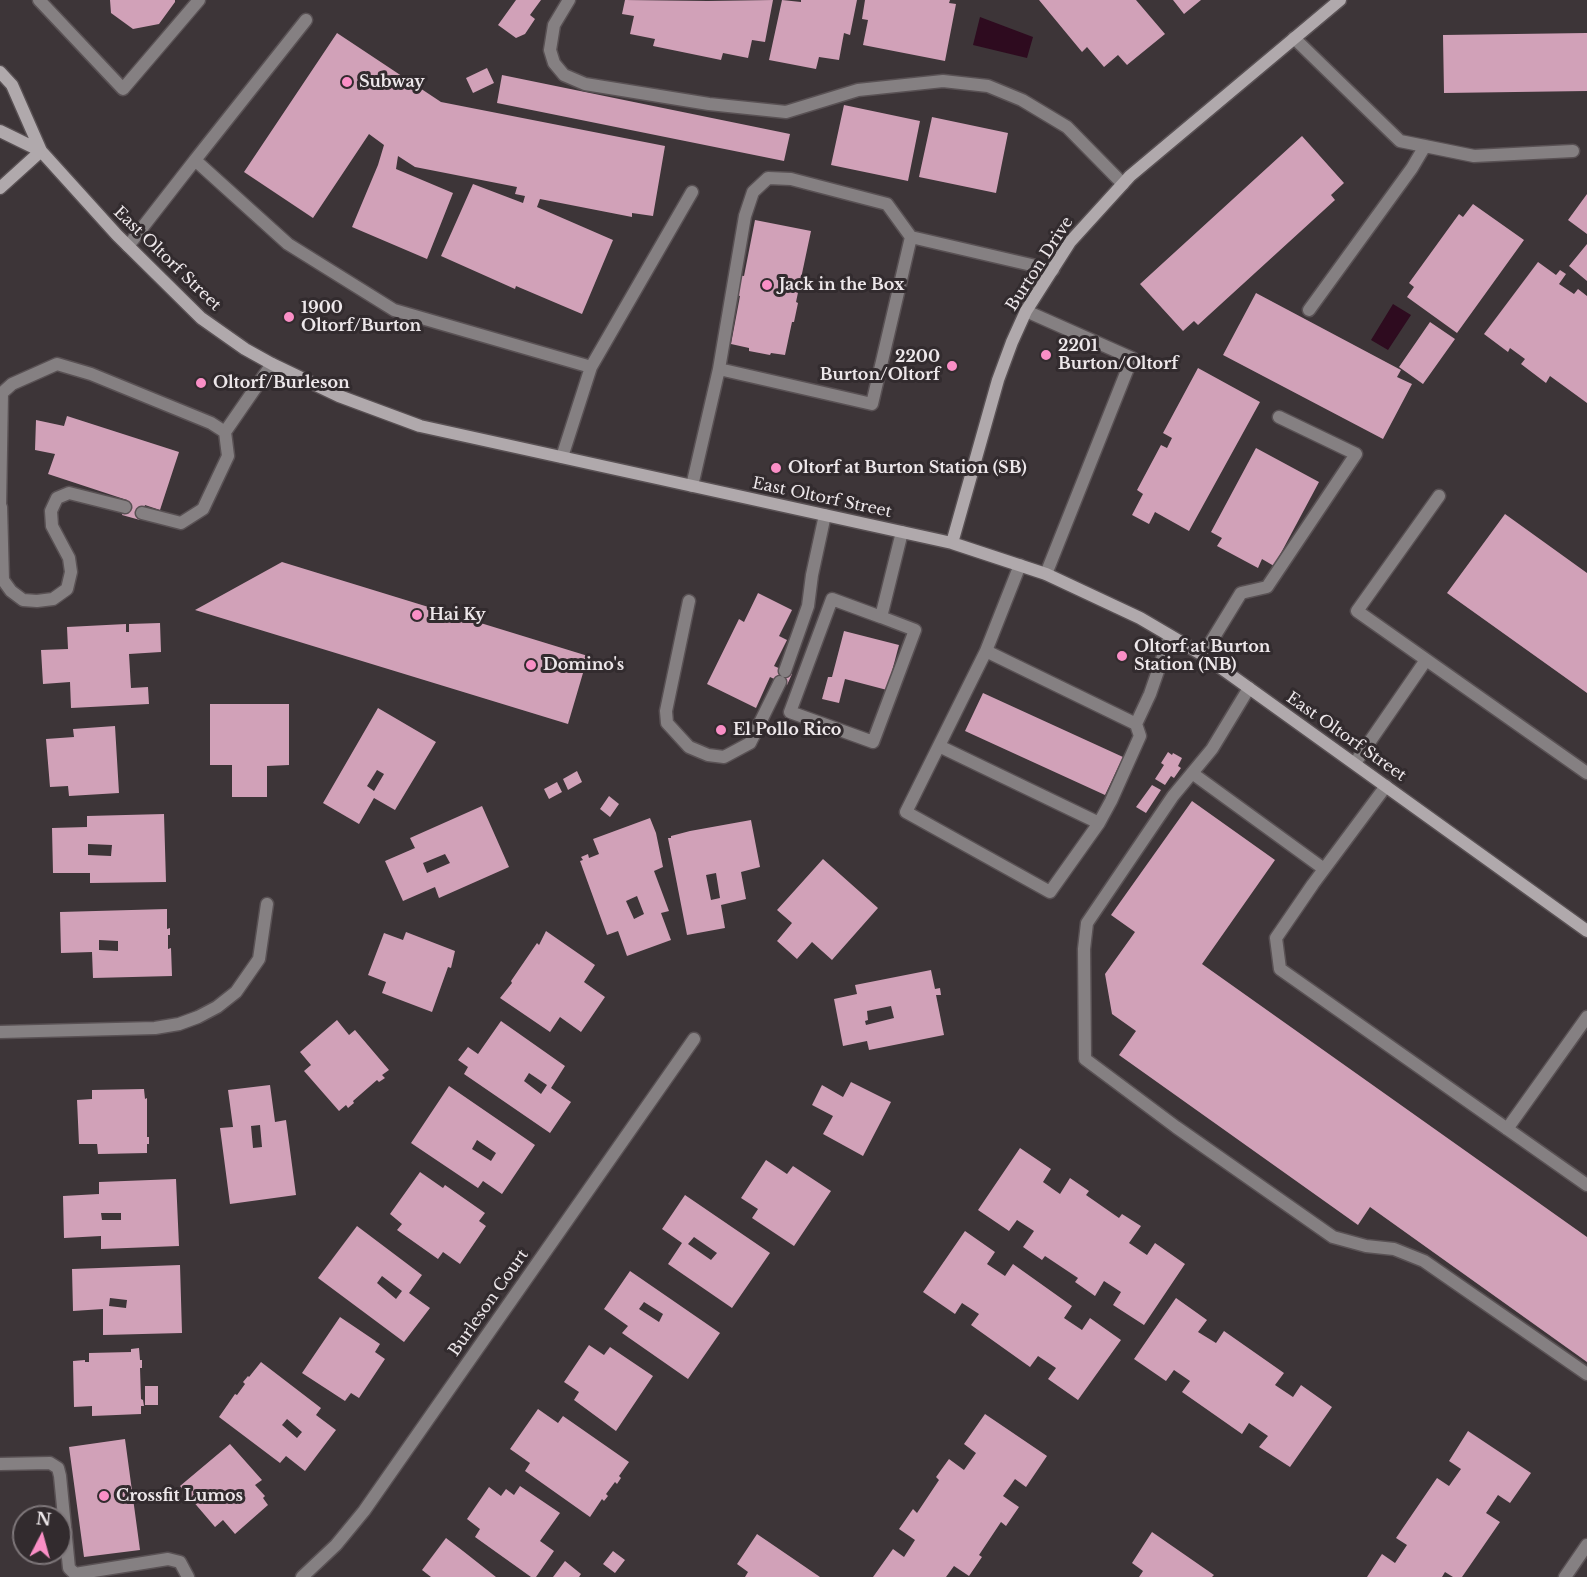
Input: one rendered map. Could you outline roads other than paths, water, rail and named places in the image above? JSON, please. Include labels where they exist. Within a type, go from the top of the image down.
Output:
[{"type":"main road","name":"Burton Drive","points":[[952,543],[998,380],[1026,311],[1070,242],[1123,184],[1340,0]]},
{"type":"main road","name":"East Oltorf Street","points":[[0,72],[12,85],[41,151],[128,246],[201,318],[245,350],[339,396],[420,426],[952,543],[1046,574],[1101,598],[1203,655],[1587,931]]},
{"type":"main road","name":"East Oltorf Street","points":[[0,131],[41,151]]},
{"type":"main road","points":[[0,188],[41,151]]},
{"type":"street","points":[[39,0],[123,89],[199,0]]},
{"type":"street","points":[[569,0],[559,13],[554,25],[550,50],[554,63],[564,75],[585,84],[709,104],[786,112],[858,90],[943,81],[988,86],[1022,100],[1067,127],[1123,184]]},
{"type":"street","points":[[128,246],[306,20]]},
{"type":"street","points":[[1294,38],[1400,141],[1474,156],[1573,151]]},
{"type":"street","points":[[1309,310],[1412,168],[1425,146]]},
{"type":"street","points":[[195,160],[288,244],[394,310],[591,367]]},
{"type":"street","points":[[692,486],[719,369],[745,216],[753,192],[768,178],[791,179],[887,204],[910,237],[1053,270]]},
{"type":"street","points":[[562,457],[591,367],[692,192]]},
{"type":"street","points":[[719,369],[872,404],[910,237]]},
{"type":"street","points":[[1026,311],[1132,358],[1046,574]]},
{"type":"street","points":[[125,507],[69,493],[57,498],[51,511],[51,526],[69,558],[71,572],[67,589],[53,599],[37,601],[23,600],[11,591],[3,580],[2,393],[12,384],[57,364],[91,374],[211,423],[225,432]]},
{"type":"street","points":[[142,513],[181,523],[203,509],[228,456],[225,432],[272,364]]},
{"type":"street","points":[[1203,655],[1241,593],[1267,587],[1356,454],[1279,417]]},
{"type":"street","points":[[1439,496],[1357,611],[1587,772]]},
{"type":"street","points":[[689,601],[666,711],[667,723],[689,747],[708,755],[724,757],[750,743],[783,677],[808,606],[825,515]]},
{"type":"street","points":[[881,617],[902,532]]},
{"type":"street","points":[[1020,565],[986,651],[906,812],[1050,892],[1099,823],[1111,801],[1140,736],[1136,724],[1150,694],[1170,636]]},
{"type":"street","points":[[832,598],[881,617],[915,630],[873,742],[790,712],[832,598]]},
{"type":"street","points":[[986,651],[1136,724]]},
{"type":"street","points":[[1354,763],[1426,660]]},
{"type":"street","points":[[1249,688],[1212,749],[1173,796],[1087,923],[1084,949],[1085,1059],[1176,1127],[1333,1237],[1366,1246],[1394,1249],[1424,1262],[1587,1374]]},
{"type":"street","points":[[939,746],[1099,823]]},
{"type":"street","points":[[1192,773],[1324,869]]},
{"type":"street","points":[[1386,786],[1276,938],[1280,969],[1587,1185]]},
{"type":"street","points":[[0,1032],[155,1028],[178,1024],[198,1017],[217,1007],[236,992],[259,959],[267,904]]},
{"type":"street","points":[[1507,1129],[1587,1017]]},
{"type":"street","name":"Burleson Court","points":[[302,1577],[336,1545],[364,1511],[694,1039]]},
{"type":"street","points":[[0,1464],[50,1463],[58,1468],[69,1568],[75,1574],[168,1559],[180,1562],[189,1577]]},
{"type":"street","points":[[1565,1577],[1587,1545]]},
{"type":"place","name":"Subway","points":[[347,82]]},
{"type":"place","name":"Jack in the Box","points":[[767,285]]},
{"type":"place","name":"1900 Oltorf/Burton","points":[[289,317]]},
{"type":"place","name":"2201 Burton/Oltorf","points":[[1046,355]]},
{"type":"place","name":"2200 Burton/Oltorf","points":[[952,366]]},
{"type":"place","name":"Oltorf/Burleson","points":[[201,383]]},
{"type":"place","name":"Oltorf at Burton Station (SB)","points":[[776,468]]},
{"type":"place","name":"Hai Ky","points":[[417,615]]},
{"type":"place","name":"Oltorf at Burton Station (NB)","points":[[1122,656]]},
{"type":"place","name":"Domino's","points":[[531,665]]},
{"type":"place","name":"El Pollo Rico","points":[[721,730]]},
{"type":"place","name":"Crossfit Lumos","points":[[104,1496]]}]
